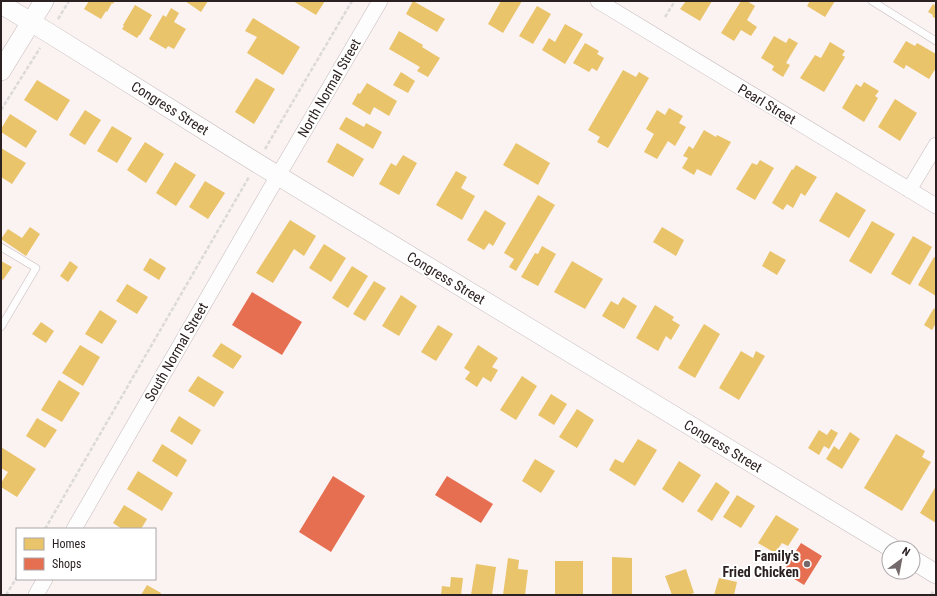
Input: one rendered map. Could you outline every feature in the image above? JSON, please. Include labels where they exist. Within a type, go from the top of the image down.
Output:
[{"type":"street","points":[[1,71],[44,1]]},
{"type":"street","name":"North Normal Street","points":[[278,176],[380,1]]},
{"type":"street","name":"Pearl Street","points":[[598,1],[936,206]]},
{"type":"street","name":"Congress Street","points":[[1,4],[278,176],[881,541]]},
{"type":"street","points":[[909,190],[936,145]]},
{"type":"street","name":"South Normal Street","points":[[75,528],[278,176]]},
{"type":"street","points":[[921,565],[936,574]]},
{"type":"street","points":[[36,595],[44,580]]},
{"type":"lane","points":[[872,1],[936,41]]},
{"type":"lane","points":[[1,247],[36,268],[1,327]]},
{"type":"path","points":[[56,21],[69,1]]},
{"type":"path","points":[[263,153],[352,1]]},
{"type":"path","points":[[665,17],[675,1]]},
{"type":"path","points":[[1,110],[41,45]]},
{"type":"path","points":[[46,528],[250,175]]},
{"type":"path","points":[[6,595],[16,578]]},
{"type":"building: Homes","points":[[89,1],[115,1],[101,19],[84,9]]},
{"type":"building: Homes","points":[[185,1],[208,1],[201,12]]},
{"type":"building: Homes","points":[[293,1],[325,1],[316,15]]},
{"type":"building: Homes","points":[[413,1],[445,19],[437,32],[406,14]]},
{"type":"building: Homes","points":[[501,1],[522,1],[503,33],[488,24]]},
{"type":"building: Homes","points":[[686,1],[712,1],[700,21],[680,9]]},
{"type":"building: Homes","points":[[741,1],[747,1],[755,6],[747,20],[757,27],[751,36],[741,30],[734,41],[721,33]]},
{"type":"building: Homes","points":[[810,1],[835,1],[825,17],[807,6]]},
{"type":"building: Homes","points":[[933,4],[936,6],[936,19],[928,12]]},
{"type":"building: Homes","points":[[135,5],[152,15],[137,38],[122,29]]},
{"type":"building: Homes","points":[[537,6],[551,14],[533,44],[519,36]]},
{"type":"building: Homes","points":[[171,8],[179,13],[174,22],[186,29],[174,49],[168,46],[166,49],[149,39],[163,15],[166,17]]},
{"type":"building: Homes","points":[[253,18],[300,47],[283,75],[247,53],[257,37],[245,31]]},
{"type":"building: Homes","points":[[565,24],[583,34],[565,64],[542,50],[549,38],[555,42]]},
{"type":"building: Homes","points":[[399,31],[423,45],[422,47],[440,58],[428,77],[417,71],[420,67],[389,49]]},
{"type":"building: Homes","points":[[774,36],[786,43],[789,38],[798,43],[786,63],[790,65],[783,77],[772,70],[774,66],[761,58]]},
{"type":"building: Homes","points":[[906,41],[915,46],[917,43],[936,54],[936,68],[929,79],[906,65],[904,69],[893,62]]},
{"type":"building: Homes","points":[[830,42],[845,51],[842,55],[845,57],[824,92],[800,78],[815,55],[821,58]]},
{"type":"building: Homes","points":[[585,43],[599,51],[597,54],[604,58],[597,71],[592,68],[589,72],[573,63]]},
{"type":"building: Homes","points":[[623,70],[636,77],[639,72],[649,78],[608,148],[597,142],[600,137],[588,130]]},
{"type":"building: Homes","points":[[401,72],[415,81],[408,93],[393,85]]},
{"type":"building: Homes","points":[[256,78],[275,89],[254,124],[235,112]]},
{"type":"building: Homes","points":[[37,80],[70,100],[57,121],[24,100]]},
{"type":"building: Homes","points":[[864,82],[879,91],[875,96],[878,98],[864,122],[842,108],[856,84],[861,87]]},
{"type":"building: Homes","points":[[367,83],[397,101],[389,116],[374,107],[370,115],[352,104],[358,93],[360,94]]},
{"type":"building: Homes","points":[[895,99],[917,113],[900,141],[878,127]]},
{"type":"building: Homes","points":[[669,108],[683,116],[679,123],[686,127],[675,146],[668,141],[657,159],[644,152],[654,134],[646,129],[657,110],[665,115]]},
{"type":"building: Homes","points":[[85,110],[101,120],[85,145],[69,135]]},
{"type":"building: Homes","points":[[10,114],[37,131],[26,148],[1,132],[1,129]]},
{"type":"building: Homes","points":[[346,117],[364,127],[366,123],[382,132],[373,149],[339,129]]},
{"type":"building: Homes","points":[[112,126],[132,138],[117,163],[97,151]]},
{"type":"building: Homes","points":[[704,130],[716,137],[717,135],[731,142],[711,176],[697,169],[694,175],[682,168],[688,158],[683,156],[689,146],[693,149]]},
{"type":"building: Homes","points":[[145,142],[164,154],[146,183],[127,170]]},
{"type":"building: Homes","points":[[337,143],[364,159],[353,177],[327,162]]},
{"type":"building: Homes","points":[[516,143],[550,163],[538,185],[503,165]]},
{"type":"building: Homes","points":[[1,148],[26,163],[12,184],[1,177]]},
{"type":"building: Homes","points":[[403,155],[417,163],[399,195],[379,184],[391,163],[396,166]]},
{"type":"building: Homes","points":[[760,160],[774,168],[755,200],[736,189],[752,163],[757,165]]},
{"type":"building: Homes","points":[[175,162],[196,175],[176,206],[156,193]]},
{"type":"building: Homes","points":[[796,165],[817,177],[805,196],[801,193],[793,208],[787,204],[783,210],[772,203],[792,169],[793,170]]},
{"type":"building: Homes","points":[[456,171],[467,177],[461,188],[475,196],[462,220],[436,205]]},
{"type":"building: Homes","points":[[205,181],[225,193],[208,219],[189,207]]},
{"type":"building: Homes","points":[[836,192],[866,210],[849,238],[819,221]]},
{"type":"building: Homes","points":[[538,195],[555,205],[516,271],[509,267],[514,259],[504,253]]},
{"type":"building: Homes","points":[[485,210],[506,223],[493,246],[489,243],[484,250],[467,240]]},
{"type":"building: Homes","points":[[290,220],[316,236],[304,256],[294,249],[273,283],[256,273]]},
{"type":"building: Homes","points":[[872,221],[895,234],[871,274],[849,261]]},
{"type":"building: Homes","points":[[30,227],[40,234],[26,256],[1,239],[8,229],[22,238]]},
{"type":"building: Homes","points":[[662,227],[684,240],[676,256],[653,242]]},
{"type":"building: Homes","points":[[913,236],[932,247],[910,285],[891,274]]},
{"type":"building: Homes","points":[[324,244],[346,258],[331,282],[309,268]]},
{"type":"building: Homes","points":[[542,246],[556,254],[538,286],[521,277],[535,253],[538,254]]},
{"type":"building: Homes","points":[[770,251],[786,260],[777,275],[762,266]]},
{"type":"building: Homes","points":[[934,257],[936,258],[936,296],[918,285]]},
{"type":"building: Homes","points":[[150,258],[166,268],[159,280],[143,270]]},
{"type":"building: Homes","points":[[1,261],[12,267],[3,280],[1,279]]},
{"type":"building: Homes","points":[[70,261],[78,267],[68,282],[60,276]]},
{"type":"building: Homes","points":[[572,261],[603,279],[585,309],[554,292]]},
{"type":"building: Homes","points":[[352,266],[368,276],[348,308],[332,298]]},
{"type":"building: Homes","points":[[374,281],[386,288],[365,321],[353,314]]},
{"type":"building: Homes","points":[[127,284],[148,297],[137,314],[116,301]]},
{"type":"building: Homes","points":[[401,295],[417,306],[399,336],[382,326]]},
{"type":"building: Homes","points":[[623,297],[637,306],[624,329],[602,316],[611,301],[618,305]]},
{"type":"building: Homes","points":[[655,305],[674,317],[672,320],[680,325],[671,340],[666,336],[658,351],[636,338]]},
{"type":"building: Homes","points":[[934,308],[936,310],[936,323],[932,330],[924,325]]},
{"type":"building: Homes","points":[[100,310],[117,321],[102,344],[85,334]]},
{"type":"building: Homes","points":[[41,322],[54,331],[46,343],[32,334]]},
{"type":"building: Homes","points":[[704,324],[720,334],[695,378],[678,368]]},
{"type":"building: Homes","points":[[438,325],[453,334],[436,361],[421,352]]},
{"type":"building: Homes","points":[[221,343],[242,356],[233,369],[212,356]]},
{"type":"building: Homes","points":[[80,345],[100,357],[83,386],[62,373]]},
{"type":"building: Homes","points":[[478,345],[498,358],[492,367],[498,370],[491,382],[483,377],[477,387],[465,379],[470,372],[464,368]]},
{"type":"building: Homes","points":[[741,351],[753,358],[756,351],[765,356],[739,400],[719,388]]},
{"type":"building: Homes","points":[[198,376],[224,392],[214,407],[188,391]]},
{"type":"building: Homes","points":[[522,376],[537,386],[516,420],[500,410]]},
{"type":"building: Homes","points":[[59,380],[80,393],[62,422],[41,410]]},
{"type":"building: Homes","points":[[551,394],[567,404],[554,425],[538,415]]},
{"type":"building: Homes","points":[[577,409],[594,420],[577,448],[559,437]]},
{"type":"building: Homes","points":[[179,416],[201,430],[192,445],[170,431]]},
{"type":"building: Homes","points":[[37,418],[57,430],[45,448],[26,436]]},
{"type":"building: Homes","points":[[831,429],[838,433],[829,449],[824,446],[819,455],[808,448],[819,430],[827,435]]},
{"type":"building: Homes","points":[[850,432],[860,439],[842,469],[826,459],[834,446],[839,450]]},
{"type":"building: Homes","points":[[896,434],[925,451],[922,457],[931,462],[902,511],[864,488]]},
{"type":"building: Homes","points":[[638,439],[657,450],[635,486],[609,470],[615,459],[623,463]]},
{"type":"building: Homes","points":[[162,444],[187,460],[177,477],[152,461]]},
{"type":"building: Homes","points":[[1,447],[36,469],[17,497],[1,487],[1,483],[8,472],[1,468]]},
{"type":"building: Homes","points":[[535,459],[555,471],[541,493],[522,481]]},
{"type":"building: Homes","points":[[679,461],[701,475],[683,503],[662,489]]},
{"type":"building: Homes","points":[[138,471],[173,493],[162,511],[127,489]]},
{"type":"building: Homes","points":[[716,482],[730,492],[712,521],[697,511]]},
{"type":"building: Homes","points":[[936,486],[936,523],[920,513]]},
{"type":"building: Homes","points":[[737,495],[755,506],[741,528],[723,517]]},
{"type":"building: Homes","points":[[124,505],[147,519],[142,528],[120,528],[113,523]]},
{"type":"building: Homes","points":[[776,515],[799,529],[788,546],[782,543],[775,553],[758,543]]},
{"type":"building: Homes","points":[[612,557],[632,558],[632,595],[612,595]]},
{"type":"building: Homes","points":[[508,558],[519,560],[518,569],[528,570],[525,595],[503,595]]},
{"type":"building: Homes","points":[[555,561],[583,561],[583,595],[555,595]]},
{"type":"building: Homes","points":[[476,564],[496,567],[492,595],[471,595]]},
{"type":"building: Homes","points":[[686,569],[694,593],[688,595],[672,595],[665,576]]},
{"type":"building: Homes","points":[[451,577],[463,578],[461,595],[441,595],[442,586],[450,587]]},
{"type":"building: Homes","points":[[719,578],[737,582],[734,595],[714,595]]},
{"type":"building: Homes","points":[[147,585],[161,593],[160,595],[141,595]]},
{"type":"building: Shops","points":[[252,292],[302,322],[282,355],[232,325]]},
{"type":"building: Shops","points":[[333,476],[365,496],[331,552],[299,532]]},
{"type":"building: Shops","points":[[447,476],[493,504],[481,523],[435,495]]},
{"type":"building: Shops","points":[[801,543],[822,556],[804,585],[783,572]]},
{"type":"place","name":"Family's Fried Chicken","points":[[807,564]]}]
